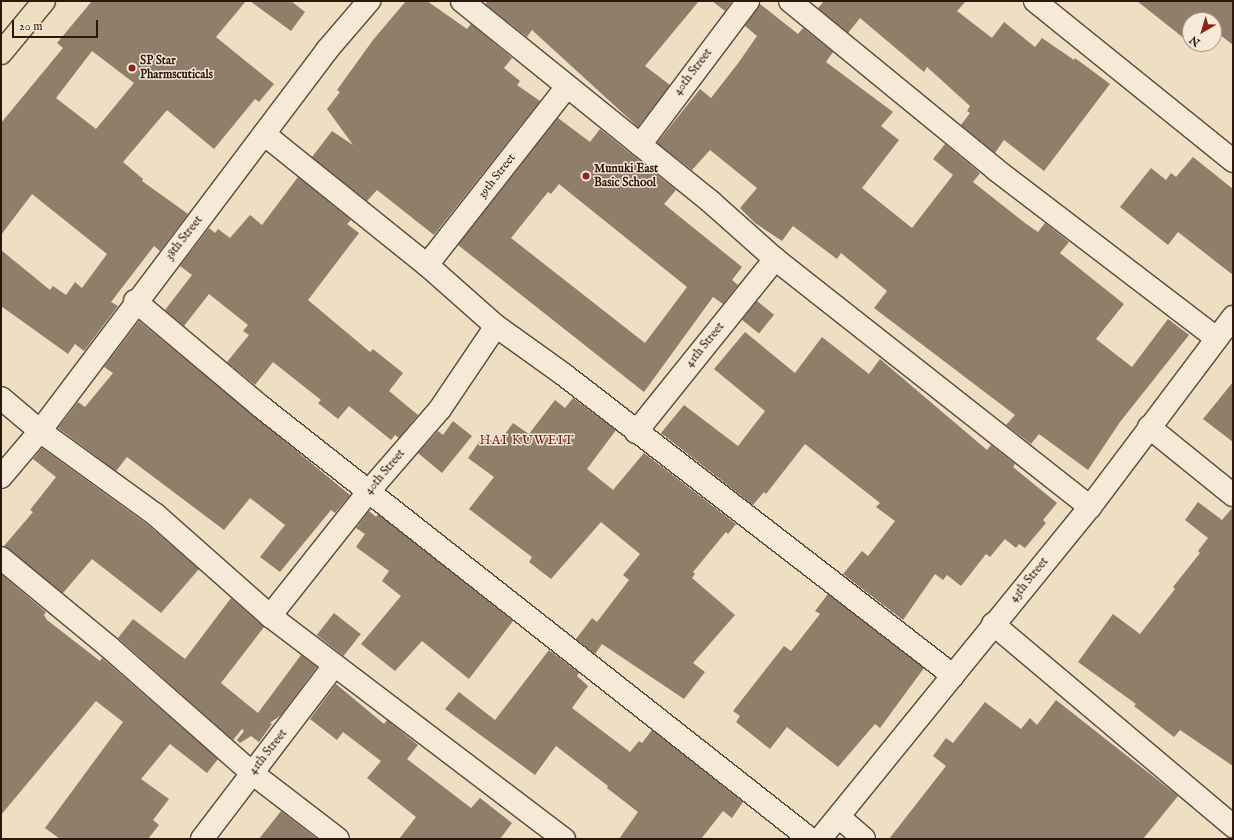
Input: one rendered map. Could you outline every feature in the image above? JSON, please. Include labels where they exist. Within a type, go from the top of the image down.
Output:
[{"type":"main road","points":[[1,53],[44,1]]},
{"type":"street","name":"38th Street","points":[[1,477],[40,431],[135,301],[327,50],[369,1]]},
{"type":"street","points":[[462,1],[566,88],[640,144],[775,259],[1090,507]]},
{"type":"street","name":"40th Street","points":[[640,144],[748,1]]},
{"type":"street","points":[[790,1],[995,169],[1216,338]]},
{"type":"street","points":[[1035,1],[1233,161]]},
{"type":"street","name":"39th Street","points":[[427,265],[566,88]]},
{"type":"street","points":[[264,134],[427,265],[496,326],[563,374],[636,432],[953,675]]},
{"type":"street","name":"41th Street","points":[[636,432],[775,259]]},
{"type":"street","points":[[135,301],[243,391],[810,839]]},
{"type":"street","name":"43th Street","points":[[820,839],[993,624],[1090,507],[1233,317]]},
{"type":"street","name":"40th Street","points":[[270,616],[369,491],[440,409],[496,326]]},
{"type":"street","points":[[1,398],[40,431],[156,515],[270,616],[564,839]]},
{"type":"street","points":[[1149,427],[1233,495]]},
{"type":"street","points":[[1,558],[109,647],[252,773],[338,839]]},
{"type":"street","points":[[993,624],[1233,826]]},
{"type":"street","name":"41th Street","points":[[202,839],[334,666]]},
{"type":"street","points":[[839,817],[864,839]]},
{"type":"building","points":[[92,1],[246,1],[216,37],[274,84],[259,102],[255,99],[214,149],[167,110],[123,162],[143,179],[142,181],[188,214],[160,251],[154,246],[111,302],[118,306],[84,351],[75,344],[68,354],[1,306],[1,250],[50,290],[53,286],[66,295],[75,282],[82,288],[107,254],[32,194],[1,235],[1,123],[63,48],[57,43]],"holes":[[[92,51],[134,83],[96,129],[56,98]]]},
{"type":"building","points":[[250,1],[291,1],[305,12],[291,31]]},
{"type":"building","points":[[406,1],[427,1],[467,29],[471,24],[512,58],[504,68],[520,81],[517,85],[540,101],[434,235],[377,190],[367,201],[312,157],[332,131],[353,145],[327,109],[340,92],[337,90],[373,40]]},
{"type":"building","points":[[488,1],[699,1],[645,66],[670,85],[638,127],[532,30],[527,37],[485,4]]},
{"type":"building","points":[[712,1],[732,1],[725,11]]},
{"type":"building","points":[[824,1],[966,1],[957,11],[992,38],[1004,22],[1035,47],[1042,38],[1074,60],[1075,58],[1110,84],[1044,171],[1004,140],[995,153],[961,125],[970,113],[967,111],[970,106],[927,67],[924,72],[860,18],[848,33],[818,8]]},
{"type":"building","points":[[1137,1],[1233,1],[1233,45],[1222,36],[1222,12],[1182,12],[1182,37]]},
{"type":"building","points":[[760,4],[798,34],[803,28],[833,52],[826,62],[893,112],[881,126],[899,140],[862,188],[912,228],[953,175],[933,159],[945,144],[980,173],[973,182],[1038,232],[1045,223],[1069,242],[1060,253],[1124,304],[1096,339],[1132,367],[1168,319],[1189,335],[1120,422],[1088,470],[1039,434],[1031,444],[1006,425],[1015,415],[874,308],[887,291],[841,253],[837,259],[793,226],[782,241],[755,223],[740,208],[757,188],[710,150],[692,170],[657,143],[700,89],[711,98],[739,62],[757,36],[745,26]]},
{"type":"building","points":[[558,118],[590,142],[600,129],[676,190],[664,204],[742,267],[732,280],[738,285],[723,304],[713,297],[644,392],[458,245]],"holes":[[[559,184],[687,287],[645,343],[511,238],[548,192],[551,194]]]},
{"type":"building","points":[[1193,157],[1233,189],[1233,275],[1178,232],[1168,245],[1120,207],[1151,168],[1166,180],[1171,173],[1176,177]]},
{"type":"building","points":[[298,177],[351,220],[347,224],[359,233],[308,300],[370,352],[373,349],[403,373],[389,391],[418,415],[399,438],[395,435],[391,440],[349,406],[338,419],[318,403],[321,400],[273,362],[255,385],[227,362],[249,335],[243,331],[248,325],[209,294],[184,326],[165,310],[192,275],[180,266],[209,228],[215,233],[218,229],[230,238],[250,215],[262,225]]},
{"type":"building","points":[[757,301],[774,315],[759,333],[742,320]]},
{"type":"building","points":[[139,321],[350,495],[335,513],[331,510],[280,572],[260,557],[285,525],[250,498],[224,530],[127,457],[116,471],[58,428],[78,402],[85,407],[113,373],[104,367]]},
{"type":"building","points":[[745,332],[795,373],[822,337],[869,374],[880,359],[987,450],[991,445],[1015,464],[1013,467],[1057,503],[1043,520],[1046,523],[1025,548],[1019,544],[1016,548],[1005,539],[990,557],[986,554],[961,586],[947,575],[943,580],[935,574],[903,620],[843,574],[862,551],[868,556],[895,521],[876,507],[880,503],[805,444],[766,494],[764,492],[753,505],[661,433],[684,405],[738,446],[765,411],[714,369]]},
{"type":"building","points":[[1233,382],[1233,442],[1203,419]]},
{"type":"building","points":[[573,398],[616,430],[587,469],[613,490],[644,453],[736,524],[728,534],[726,532],[693,572],[695,574],[692,578],[735,615],[693,663],[705,672],[684,699],[602,644],[595,654],[576,639],[592,618],[597,622],[629,580],[623,575],[640,554],[601,522],[551,579],[529,562],[532,557],[469,509],[494,477],[468,458],[484,435],[497,445],[513,423],[529,434],[555,400],[565,408]]},
{"type":"building","points":[[453,421],[472,436],[442,473],[418,453],[438,431],[443,435]]},
{"type":"building","points":[[42,448],[148,525],[199,569],[161,613],[92,559],[63,593],[4,546],[33,512],[30,510],[56,477],[33,459]]},
{"type":"building","points":[[1198,502],[1222,520],[1233,507],[1233,766],[1180,730],[1174,737],[1134,706],[1136,704],[1078,662],[1113,614],[1140,634],[1175,589],[1173,587],[1200,553],[1198,551],[1208,538],[1185,520]]},
{"type":"building","points":[[369,511],[376,517],[378,514],[513,621],[469,679],[422,641],[395,671],[361,644],[401,596],[382,581],[389,571],[356,547],[365,534],[356,528]]},
{"type":"building","points":[[1,574],[46,612],[44,615],[47,620],[100,661],[102,658],[218,759],[207,773],[170,744],[141,779],[169,799],[153,820],[159,825],[148,839],[60,839],[45,828],[123,722],[96,701],[1,815]]},
{"type":"building","points":[[828,594],[924,668],[880,728],[875,724],[838,767],[787,727],[770,749],[736,722],[740,716],[733,711],[784,646],[791,651],[820,614],[815,611]]},
{"type":"building","points":[[231,598],[264,627],[221,683],[258,713],[301,655],[317,667],[281,715],[270,723],[272,724],[259,742],[251,736],[240,743],[237,740],[244,731],[242,729],[233,740],[118,638],[133,619],[185,659]]},
{"type":"building","points":[[334,613],[361,634],[344,656],[317,635]]},
{"type":"building","points":[[549,650],[579,673],[577,676],[588,686],[572,708],[630,752],[639,741],[642,743],[652,730],[743,802],[732,818],[723,811],[701,839],[619,839],[638,812],[607,788],[608,786],[556,746],[535,775],[445,709],[459,692],[495,720]]},
{"type":"building","points":[[336,684],[384,724],[387,720],[418,745],[407,759],[471,808],[480,798],[512,823],[500,839],[399,839],[416,817],[367,778],[381,761],[343,732],[337,740],[310,719]]},
{"type":"building","points":[[1056,700],[1178,796],[1143,839],[889,839],[946,766],[933,756],[946,738],[953,743],[985,702],[1021,729],[1030,718],[1037,725]]},
{"type":"building","points":[[281,811],[317,839],[259,839]]},
{"type":"place","name":"SP Star Pharmscuticals","points":[[132,68]]},
{"type":"place","name":"Munuki East Basic School","points":[[586,176]]},
{"type":"district","name":"HAI KUWEIT","points":[[527,441]]}]
